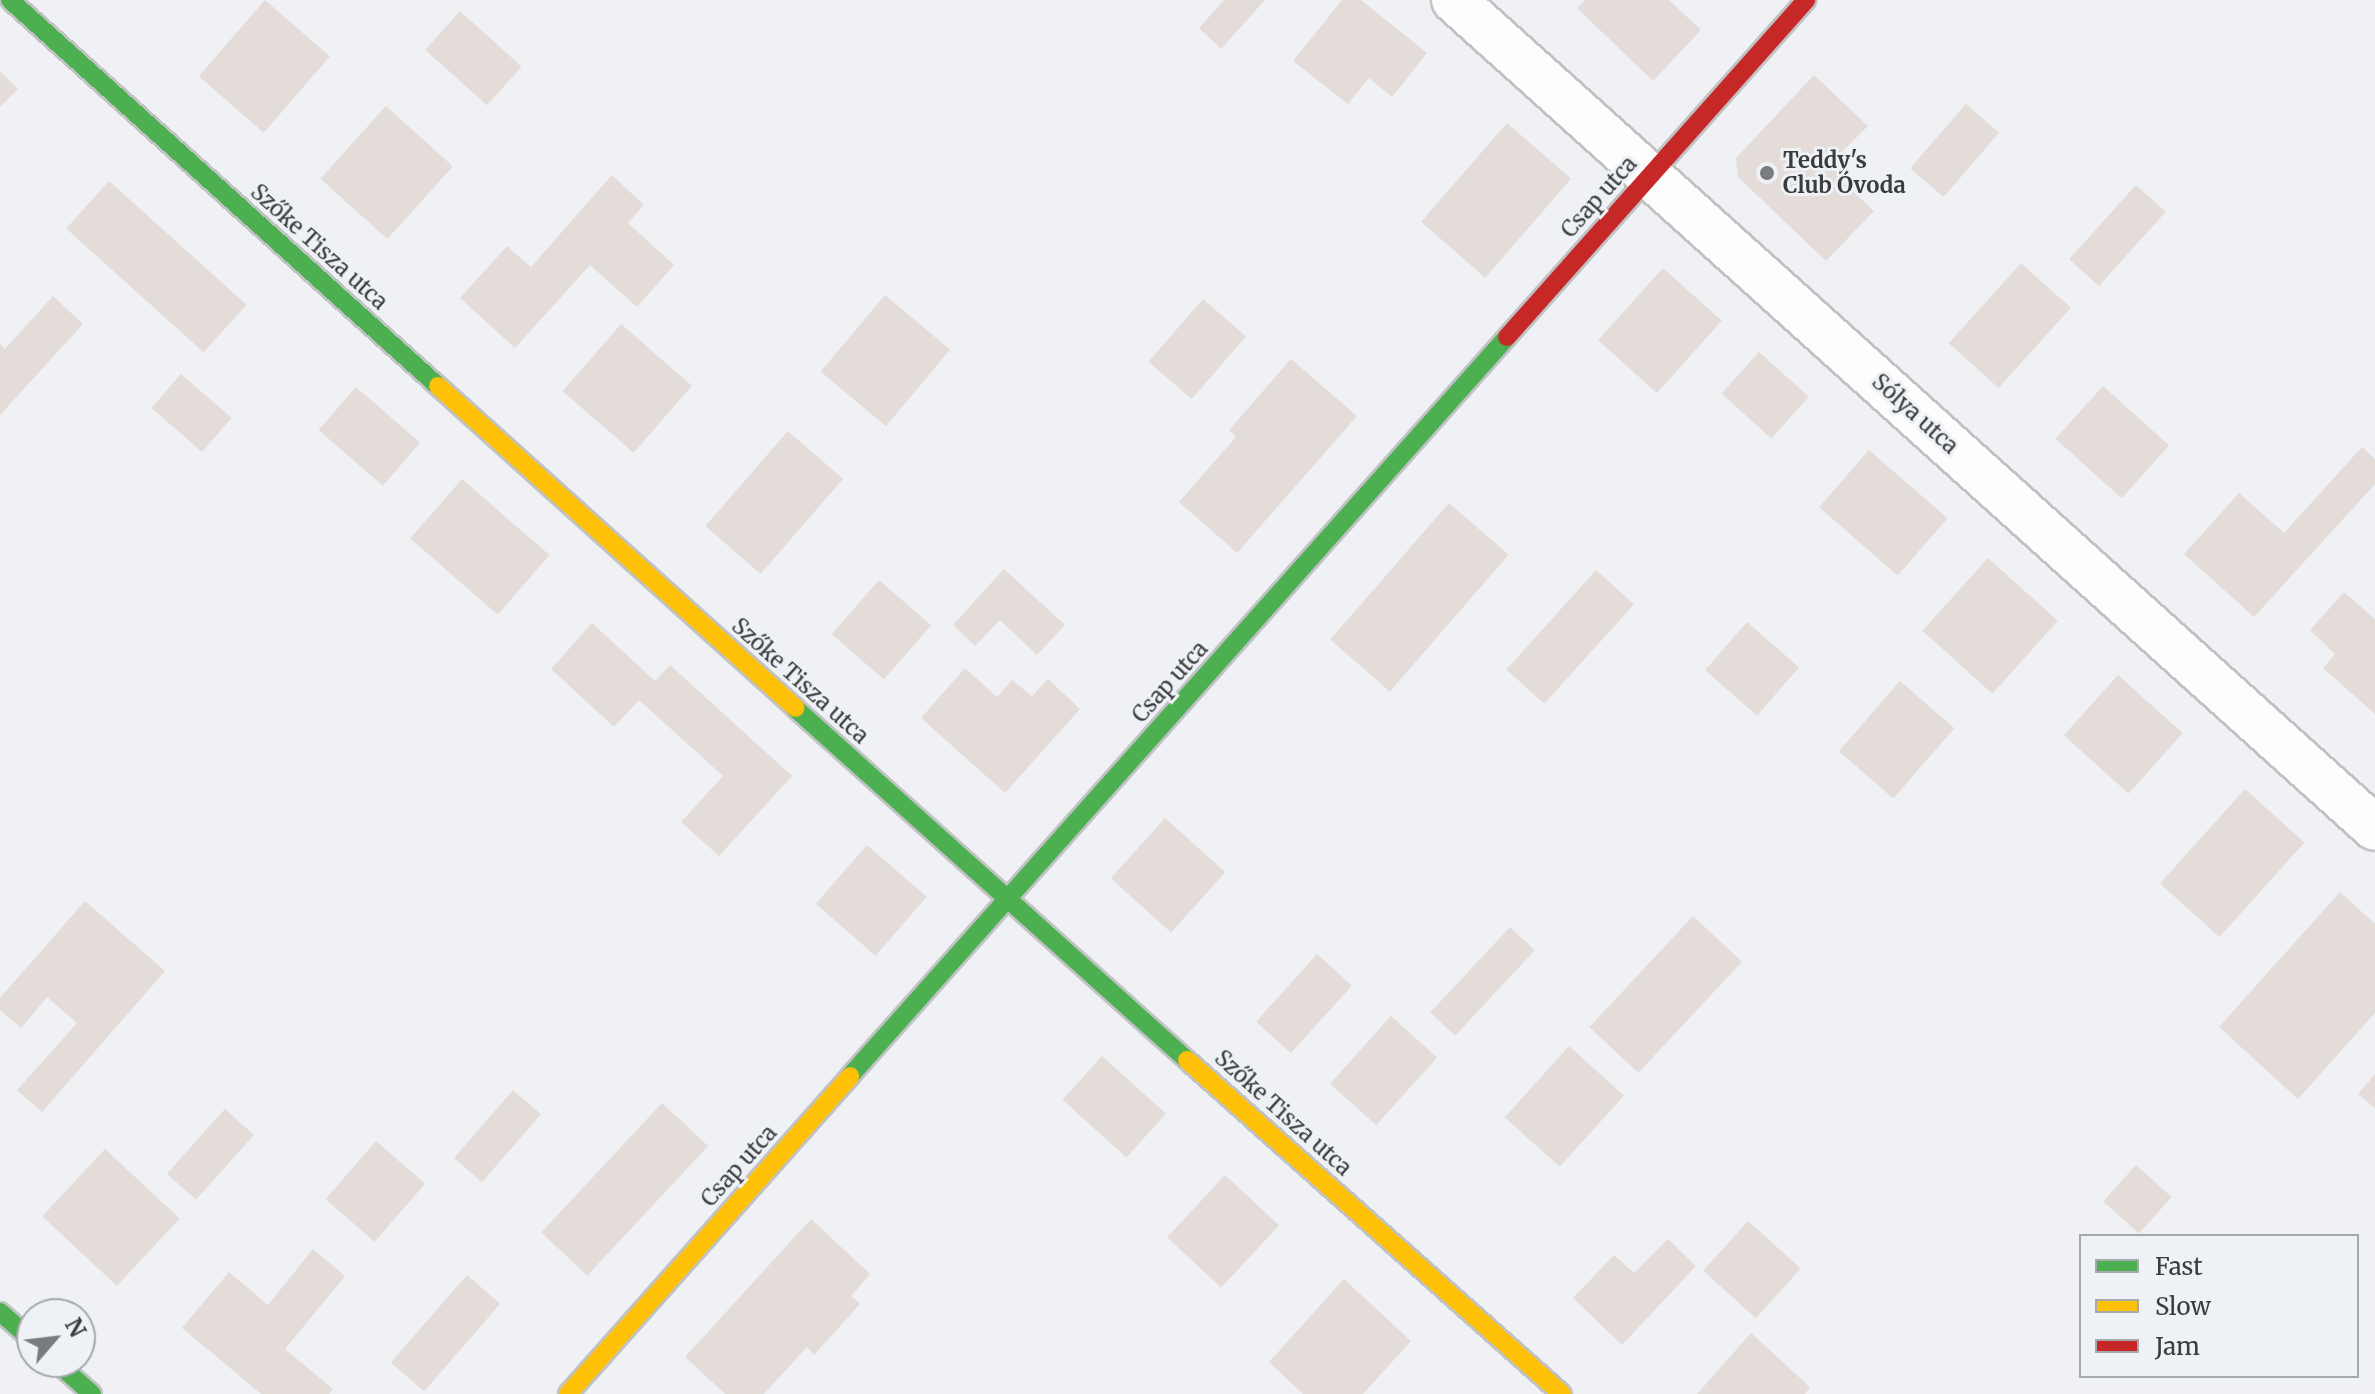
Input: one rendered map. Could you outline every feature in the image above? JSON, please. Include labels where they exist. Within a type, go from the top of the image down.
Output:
[{"type":"street","name":"Szőke Tisza utca","points":[[10,0],[1008,901],[1562,1394]]},
{"type":"street","name":"Sólya utca","points":[[1454,0],[2375,828]]},
{"type":"street","name":"Csap utca","points":[[568,1394],[1806,0]]},
{"type":"street","points":[[0,1312],[16,1326]]},
{"type":"street","points":[[74,1378],[92,1394]]},
{"type":"building","points":[[265,0],[330,56],[264,133],[199,76]]},
{"type":"building","points":[[1224,0],[1265,0],[1221,49],[1199,28]]},
{"type":"building","points":[[1342,0],[1361,0],[1427,53],[1392,97],[1369,78],[1348,104],[1293,61]]},
{"type":"building","points":[[1585,0],[1669,0],[1701,30],[1653,81],[1577,8]]},
{"type":"building","points":[[460,11],[522,67],[487,105],[425,50]]},
{"type":"building","points":[[0,71],[18,89],[0,107]]},
{"type":"building","points":[[1814,75],[1868,126],[1836,158],[1840,179],[1874,211],[1826,261],[1738,177],[1736,158]]},
{"type":"building","points":[[1966,104],[1999,133],[1943,197],[1910,168]]},
{"type":"building","points":[[386,106],[453,166],[387,239],[320,179]]},
{"type":"building","points":[[1507,123],[1571,179],[1485,278],[1421,222]]},
{"type":"building","points":[[612,175],[644,205],[628,223],[674,265],[637,307],[590,265],[515,348],[460,298],[507,246],[531,267]]},
{"type":"building","points":[[109,181],[246,305],[204,352],[66,229]]},
{"type":"building","points":[[2136,185],[2166,212],[2099,286],[2069,259]]},
{"type":"building","points":[[2021,263],[2071,308],[1999,388],[1949,343]]},
{"type":"building","points":[[1663,268],[1722,321],[1657,393],[1598,340]]},
{"type":"building","points":[[885,295],[950,350],[886,426],[821,372]]},
{"type":"building","points":[[53,296],[83,324],[0,415],[0,344],[5,349]]},
{"type":"building","points":[[1203,299],[1246,336],[1192,399],[1149,362]]},
{"type":"building","points":[[621,324],[692,386],[634,453],[563,391]]},
{"type":"building","points":[[1759,352],[1809,397],[1771,438],[1722,394]]},
{"type":"building","points":[[1291,359],[1357,416],[1237,553],[1179,502],[1236,437],[1229,430]]},
{"type":"building","points":[[181,374],[232,418],[202,452],[151,408]]},
{"type":"building","points":[[2103,386],[2169,446],[2122,498],[2055,439]]},
{"type":"building","points":[[356,387],[420,443],[383,486],[319,430]]},
{"type":"building","points":[[788,431],[843,479],[760,574],[705,526]]},
{"type":"building","points":[[2362,447],[2375,459],[2375,484],[2254,617],[2184,554],[2239,493],[2284,533]]},
{"type":"building","points":[[1869,450],[1947,518],[1898,576],[1819,507]]},
{"type":"building","points":[[462,479],[550,555],[498,615],[410,539]]},
{"type":"building","points":[[1449,503],[1509,555],[1390,691],[1330,640]]},
{"type":"building","points":[[1988,558],[2058,621],[1992,694],[1922,631]]},
{"type":"building","points":[[1004,569],[1065,625],[1037,655],[1000,620],[975,646],[953,625]]},
{"type":"building","points":[[1596,570],[1634,604],[1544,704],[1506,670]]},
{"type":"building","points":[[879,580],[931,625],[884,680],[832,634]]},
{"type":"building","points":[[2344,592],[2375,619],[2375,714],[2323,668],[2335,654],[2310,630]]},
{"type":"building","points":[[1747,622],[1799,667],[1757,716],[1705,670]]},
{"type":"building","points":[[592,623],[655,681],[670,665],[792,776],[719,856],[681,822],[723,776],[639,700],[614,727],[551,669]]},
{"type":"building","points":[[965,668],[997,697],[1012,680],[1032,696],[1048,679],[1080,709],[1005,793],[921,718]]},
{"type":"building","points":[[2118,675],[2183,733],[2128,793],[2064,735]]},
{"type":"building","points":[[1900,681],[1954,728],[1893,798],[1839,751]]},
{"type":"building","points":[[2245,789],[2304,843],[2219,937],[2160,883]]},
{"type":"building","points":[[1165,818],[1225,872],[1171,932],[1111,878]]},
{"type":"building","points":[[867,845],[927,897],[875,956],[816,904]]},
{"type":"building","points":[[2340,892],[2375,924],[2375,1013],[2298,1099],[2219,1027]]},
{"type":"building","points":[[85,901],[165,971],[42,1112],[17,1090],[77,1023],[47,997],[21,1028],[0,1010],[0,998]]},
{"type":"building","points":[[1693,916],[1742,962],[1638,1073],[1589,1027]]},
{"type":"building","points":[[1510,927],[1535,950],[1455,1036],[1430,1013]]},
{"type":"building","points":[[1317,954],[1352,985],[1291,1053],[1256,1022]]},
{"type":"building","points":[[1391,1016],[1437,1057],[1376,1125],[1330,1084]]},
{"type":"building","points":[[1569,1046],[1624,1096],[1560,1167],[1505,1117]]},
{"type":"building","points":[[1102,1056],[1166,1114],[1126,1157],[1063,1100]]},
{"type":"building","points":[[2375,1074],[2375,1108],[2358,1094]]},
{"type":"building","points":[[513,1090],[541,1114],[482,1182],[454,1158]]},
{"type":"building","points":[[662,1103],[708,1146],[587,1275],[541,1232]]},
{"type":"building","points":[[225,1109],[254,1135],[196,1200],[167,1174]]},
{"type":"building","points":[[376,1141],[425,1184],[375,1242],[325,1199]]},
{"type":"building","points":[[105,1149],[180,1219],[117,1286],[42,1216]]},
{"type":"building","points":[[2136,1165],[2172,1197],[2139,1234],[2103,1201]]},
{"type":"building","points":[[1225,1175],[1279,1225],[1221,1288],[1167,1237]]},
{"type":"building","points":[[811,1219],[870,1274],[851,1296],[860,1304],[814,1355],[807,1347],[764,1394],[725,1394],[685,1357]]},
{"type":"building","points":[[1748,1221],[1801,1269],[1756,1318],[1703,1271]]},
{"type":"building","points":[[1668,1239],[1696,1266],[1622,1345],[1573,1298],[1614,1255],[1634,1273]]},
{"type":"building","points":[[313,1249],[345,1276],[285,1349],[333,1389],[329,1394],[261,1394],[182,1328],[229,1272],[268,1305]]},
{"type":"building","points":[[467,1275],[500,1304],[424,1391],[391,1363]]},
{"type":"building","points":[[1344,1279],[1411,1341],[1363,1394],[1303,1394],[1269,1362]]},
{"type":"building","points":[[1751,1333],[1810,1387],[1805,1394],[1697,1394]]},
{"type":"traffic: fast","points":[[10,0],[438,386]]},
{"type":"traffic: fast","points":[[850,1076],[1507,337]]},
{"type":"traffic: fast","points":[[795,708],[1187,1060]]},
{"type":"traffic: fast","points":[[0,1312],[16,1326]]},
{"type":"traffic: fast","points":[[74,1378],[92,1394]]},
{"type":"traffic: slow","points":[[438,386],[795,708]]},
{"type":"traffic: slow","points":[[1187,1060],[1562,1394]]},
{"type":"traffic: slow","points":[[568,1394],[850,1076]]},
{"type":"traffic: jam","points":[[1507,337],[1806,0]]},
{"type":"place","name":"Teddy's Club Óvoda","points":[[1767,173]]}]
